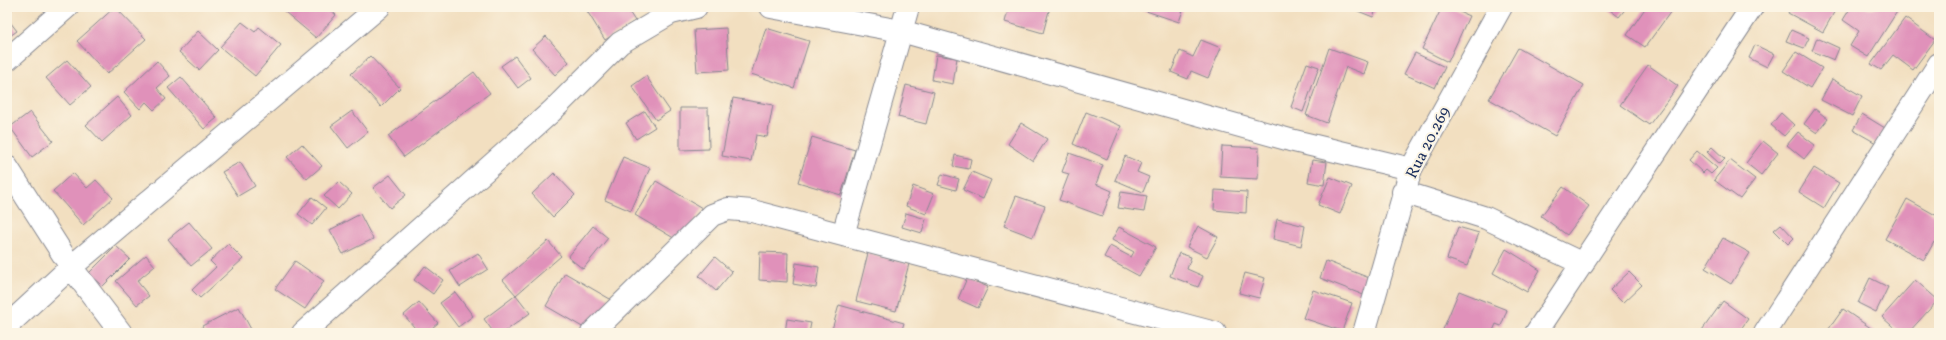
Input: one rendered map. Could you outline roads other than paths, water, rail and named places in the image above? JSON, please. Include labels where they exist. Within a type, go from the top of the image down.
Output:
[{"type":"street","points":[[7,60],[67,7]]},
{"type":"street","points":[[7,326],[71,267],[379,7]]},
{"type":"street","points":[[303,333],[552,111],[620,44],[671,13],[696,7]]},
{"type":"street","points":[[771,7],[901,31],[1290,140],[1411,169]]},
{"type":"street","points":[[844,235],[908,7]]},
{"type":"street","name":"Rua 20.269","points":[[1364,333],[1403,192],[1411,169],[1500,7]]},
{"type":"street","points":[[1536,333],[1752,7]]},
{"type":"street","points":[[1765,333],[1939,64]]},
{"type":"street","points":[[7,167],[71,267],[121,333]]},
{"type":"street","points":[[1403,192],[1486,218],[1583,264]]},
{"type":"street","points":[[592,333],[712,215],[728,209],[752,211],[1216,333]]}]
